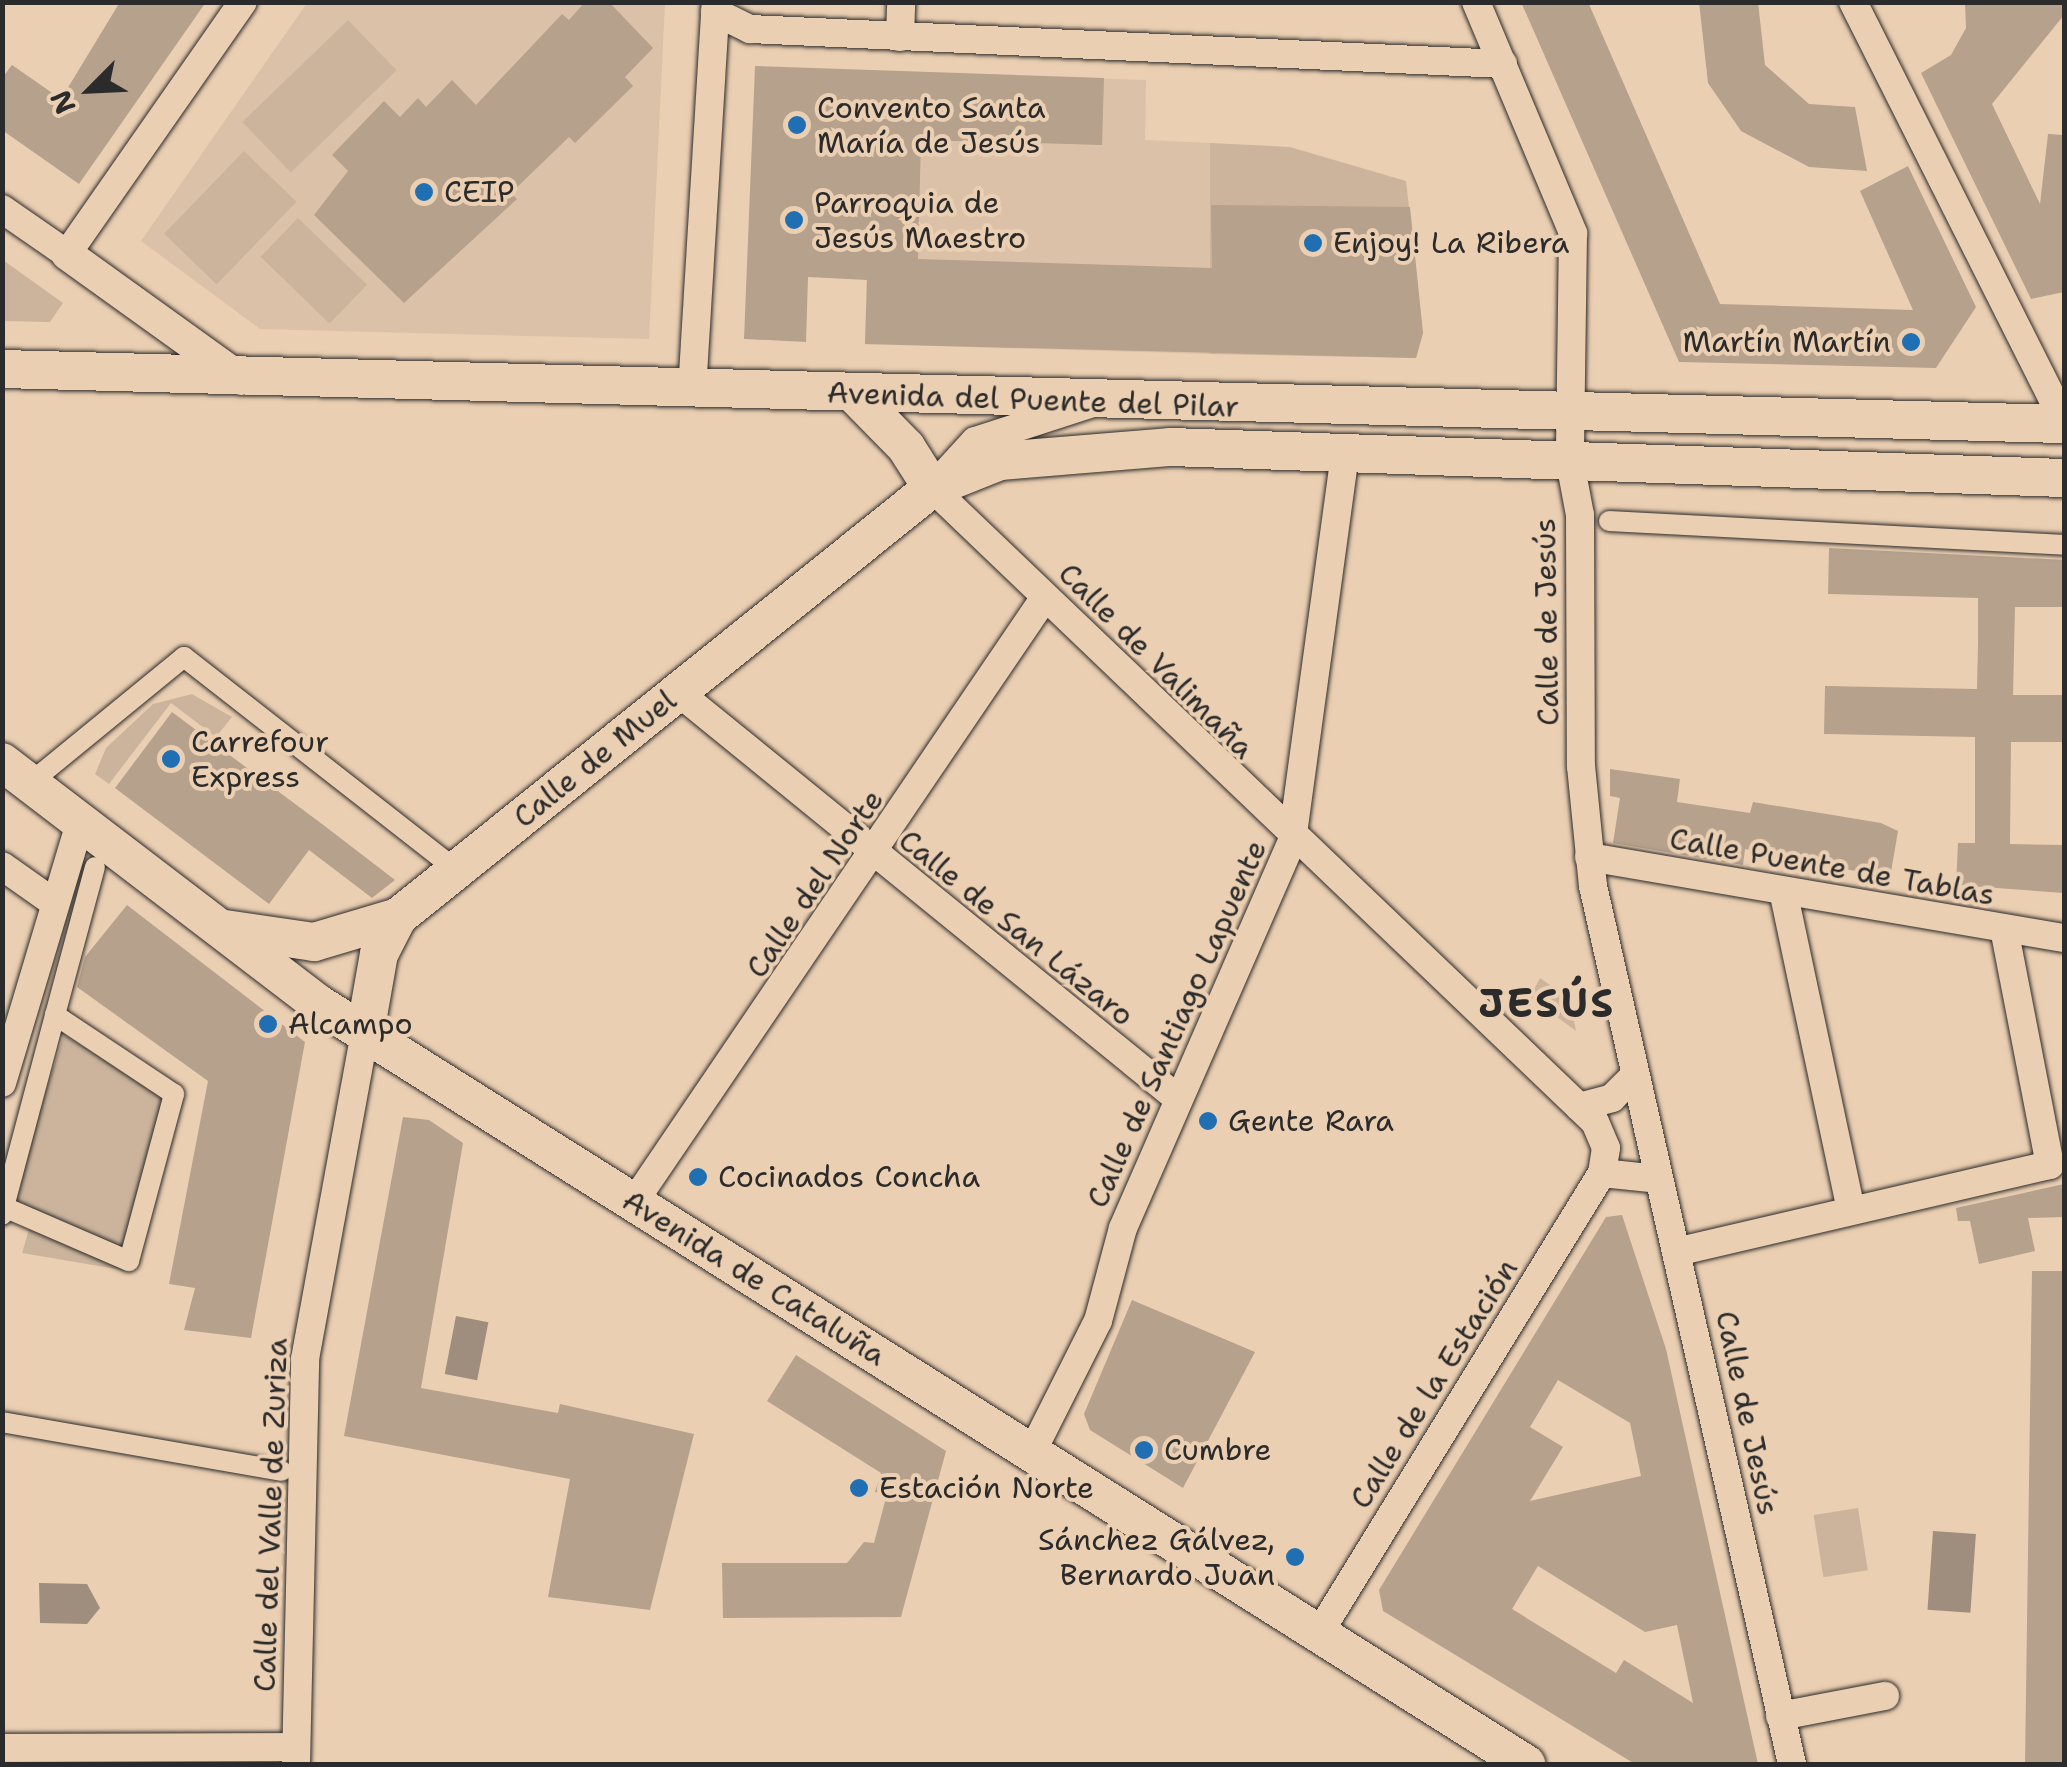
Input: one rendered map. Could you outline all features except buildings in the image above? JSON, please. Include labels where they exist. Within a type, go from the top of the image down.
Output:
[{"type":"main road","name":"Avenida del Puente del Pilar","points":[[2,369],[1094,403],[2064,423]]},
{"type":"main road","points":[[853,393],[906,447],[932,488]]},
{"type":"main road","name":"Avenida del Puente del Pilar","points":[[932,488],[963,471],[1024,458],[1171,447],[2064,478]]},
{"type":"main road","name":"Calle de Muel","points":[[225,928],[314,942],[398,917],[932,488]]},
{"type":"main road","name":"Avenida de Cataluña","points":[[16,772],[366,1033],[1032,1454],[1322,1630],[1526,1764]]},
{"type":"main road","points":[[366,1033],[378,954],[398,917]]},
{"type":"street","points":[[68,254],[243,2]]},
{"type":"street","points":[[900,37],[901,2]]},
{"type":"street","name":"Calle de Jesús","points":[[1476,2],[1573,233],[1570,462],[1580,515],[1589,857],[1633,1078],[1792,1764]]},
{"type":"street","points":[[1853,2],[2064,423]]},
{"type":"street","points":[[692,390],[715,7],[750,29],[1503,64]]},
{"type":"street","points":[[2,209],[241,379]]},
{"type":"street","points":[[932,488],[975,441],[1094,403]]},
{"type":"street","name":"Calle de Santiago Lapuente","points":[[1032,1454],[1098,1320],[1122,1228],[1176,1098],[1196,1071],[1292,841],[1345,454]]},
{"type":"street","name":"Calle de Valimaña","points":[[932,488],[1292,841],[1579,1107]]},
{"type":"street","points":[[1609,522],[2064,545]]},
{"type":"street","name":"Calle del Norte","points":[[634,1202],[874,856],[1045,598]]},
{"type":"street","points":[[16,772],[184,657],[457,870]]},
{"type":"street","name":"Calle de San Lázaro","points":[[678,692],[874,856],[1176,1098]]},
{"type":"street","points":[[2,1083],[53,902],[81,820]]},
{"type":"street","name":"Calle Puente de Tablas","points":[[1589,857],[1784,895],[2064,938]]},
{"type":"street","points":[[2,866],[53,902]]},
{"type":"street","points":[[55,1015],[174,1094],[129,1262],[3,1211],[94,866]]},
{"type":"street","points":[[1784,895],[1851,1208]]},
{"type":"street","points":[[1676,1252],[1851,1208],[2050,1165],[2004,929]]},
{"type":"street","name":"Calle del Valle de Zuriza","points":[[296,1756],[305,1359],[366,1033]]},
{"type":"street","points":[[1633,1078],[1612,1098],[1579,1107],[1604,1138],[1602,1173],[1658,1180]]},
{"type":"street","name":"Calle de la Estación","points":[[1322,1630],[1602,1173]]},
{"type":"street","points":[[2,1422],[282,1471]]},
{"type":"street","points":[[1780,1716],[1885,1696]]},
{"type":"street","points":[[2,1748],[296,1756]]},
{"type":"shaded area","points":[[307,3],[665,3],[649,339],[260,329],[141,241]]},
{"type":"shaded area","points":[[348,20],[397,70],[291,172],[242,122]]},
{"type":"shaded area","points":[[872,71],[1146,80],[1145,140],[1210,143],[1210,354],[865,344]]},
{"type":"shaded area","name":"Enjoy! La Ribera","points":[[1210,143],[1290,147],[1406,181],[1423,333],[1416,358],[1210,354]]},
{"type":"shaded area","points":[[244,151],[297,202],[217,284],[164,234]]},
{"type":"shaded area","points":[[298,218],[367,285],[330,324],[260,257]]},
{"type":"shaded area","points":[[3,260],[63,303],[50,322],[3,321]]},
{"type":"shaded area","points":[[192,694],[232,717],[216,737],[171,703],[109,784],[95,774],[106,748],[153,704]]},
{"type":"shaded area","points":[[1540,978],[1570,999],[1576,1031],[1530,997]]},
{"type":"shaded area","points":[[64,1035],[169,1098],[128,1271],[22,1253],[33,1216],[9,1204]]},
{"type":"shaded area","points":[[456,1316],[488,1322],[477,1380],[445,1374]]},
{"type":"shaded area","points":[[1858,1508],[1868,1570],[1823,1577],[1814,1515]]},
{"type":"shaded area","points":[[1933,1531],[1976,1534],[1970,1613],[1927,1610]]},
{"type":"shaded area","points":[[39,1583],[87,1584],[100,1608],[87,1624],[40,1623]]},
{"type":"place","name":"Convento Santa María de Jesús","points":[[797,125]]},
{"type":"place","name":"CEIP","points":[[424,192]]},
{"type":"place","name":"Parroquia de Jesús Maestro","points":[[794,220]]},
{"type":"place","name":"Enjoy! La Ribera","points":[[1313,243]]},
{"type":"place","name":"Martín Martín","points":[[1911,342]]},
{"type":"place","name":"Carrefour Express","points":[[171,759]]},
{"type":"place","name":"Alcampo","points":[[268,1024]]},
{"type":"place","name":"Gente Rara","points":[[1208,1121]]},
{"type":"place","name":"Cocinados Concha","points":[[698,1177]]},
{"type":"place","name":"Cumbre","points":[[1144,1450]]},
{"type":"place","name":"Estación Norte","points":[[859,1488]]},
{"type":"place","name":"Sánchez Gálvez, Bernardo Juan","points":[[1295,1557]]},
{"type":"district","name":"JESÚS","points":[[1547,1003]]}]
